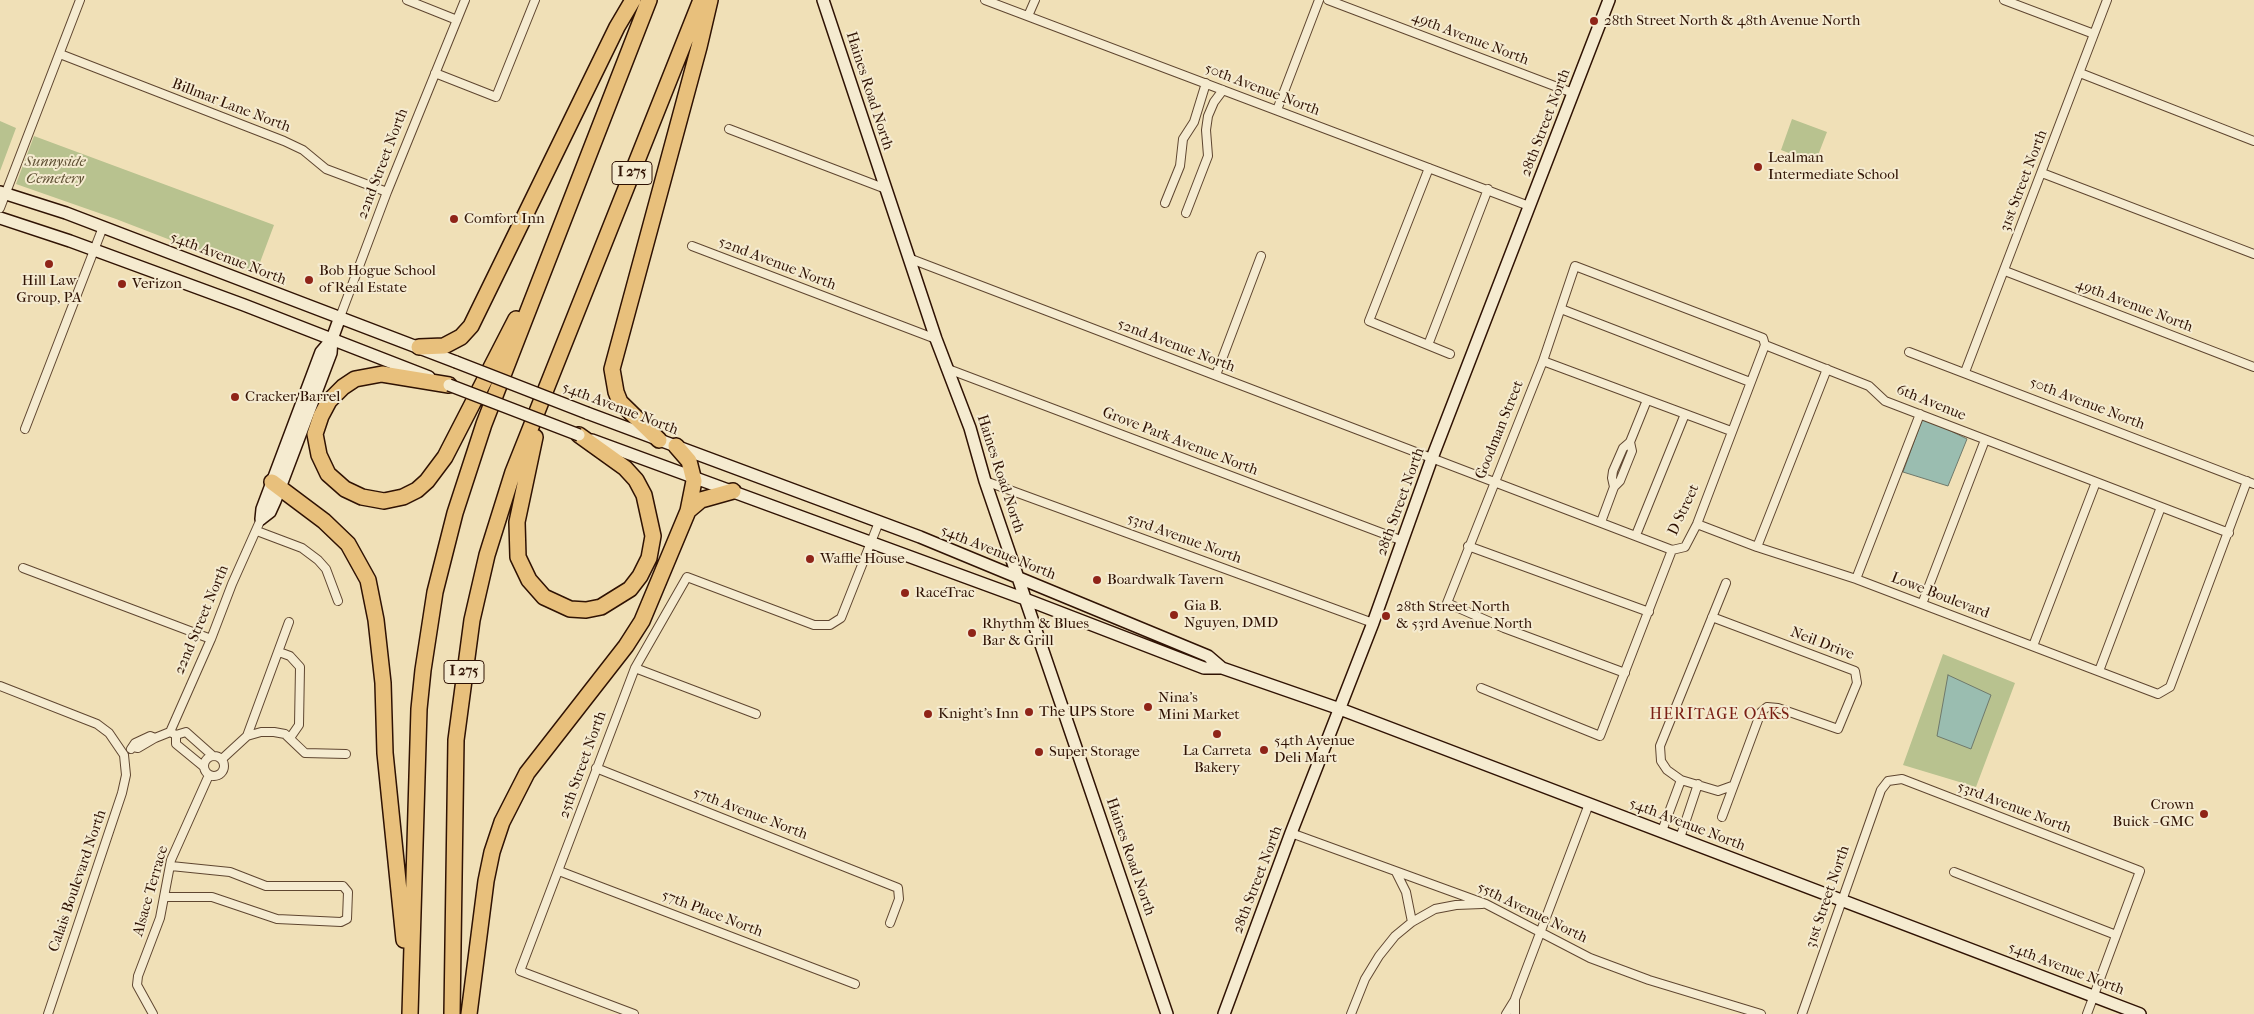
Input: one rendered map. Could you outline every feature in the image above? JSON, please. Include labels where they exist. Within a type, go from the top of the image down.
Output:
[{"type":"highway","points":[[419,347],[444,346],[461,337],[471,326],[617,27],[633,0]]},
{"type":"highway","name":"I 275","points":[[409,1014],[422,670],[435,592],[472,458],[649,0]]},
{"type":"highway","name":"I 275","points":[[452,1014],[456,740],[472,620],[487,555],[514,472],[701,0]]},
{"type":"highway","points":[[659,440],[620,402],[616,392],[612,369],[710,0]]},
{"type":"highway","points":[[449,385],[382,374],[355,379],[343,387],[329,401],[321,416],[315,434],[319,455],[328,474],[344,489],[362,497],[384,500],[403,497],[417,490],[427,480],[445,457],[468,416],[560,233]]},
{"type":"highway","points":[[563,346],[534,440],[517,522],[516,540],[522,570],[536,590],[556,604],[570,609],[586,610],[601,607],[630,589],[640,576],[649,558],[652,536],[644,495],[636,480],[624,468],[578,435]]},
{"type":"highway","points":[[469,1014],[486,881],[502,822],[527,773],[626,646],[642,621],[688,511],[693,477],[689,461],[676,446]]},
{"type":"highway","points":[[276,490],[288,500],[300,504],[324,521],[348,544],[368,580],[373,600],[383,683],[385,753],[405,948],[409,1014]]},
{"type":"highway","points":[[688,511],[701,500],[733,491]]},
{"type":"main road","name":"Haines Road North","points":[[823,0],[911,259],[936,340],[970,428],[985,481],[1167,1014]]},
{"type":"main road","name":"28th Street North","points":[[1224,1014],[1291,833],[1373,623],[1432,458],[1609,0]]},
{"type":"main road","name":"54th Avenue North","points":[[3,192],[103,227],[659,440],[879,522],[1208,656],[1222,668]]},
{"type":"main road","name":"54th Avenue North","points":[[0,218],[95,251],[332,339],[578,435],[1025,599],[1204,668],[1222,668],[1340,709],[2140,1014]]},
{"type":"main road","name":"22nd Street North","points":[[261,519],[270,512],[321,352],[332,339],[340,318]]},
{"type":"main road","name":"22nd Street North","points":[[261,519],[262,509],[276,490]]},
{"type":"street","points":[[0,208],[3,192],[60,54],[80,0]]},
{"type":"street","points":[[407,0],[457,20]]},
{"type":"street","name":"22nd Street North","points":[[340,318],[387,192],[465,0]]},
{"type":"street","points":[[435,72],[496,97],[535,0]]},
{"type":"street","name":"50th Avenue North","points":[[985,0],[1529,206]]},
{"type":"street","points":[[1028,16],[1035,0]]},
{"type":"street","points":[[1277,110],[1319,0]]},
{"type":"street","name":"49th Avenue North","points":[[1328,0],[1573,93]]},
{"type":"street","points":[[2004,0],[2094,34]]},
{"type":"street","name":"31st Street North","points":[[1965,372],[2107,0]]},
{"type":"street","name":"Billmar Lane North","points":[[60,54],[284,141],[303,150],[326,168],[387,192]]},
{"type":"street","points":[[2080,73],[2254,141]]},
{"type":"street","points":[[1165,203],[1180,166],[1183,139],[1194,122],[1206,83]]},
{"type":"street","points":[[1186,213],[1208,156],[1206,130],[1208,116],[1214,102],[1223,90]]},
{"type":"street","points":[[728,129],[886,189]]},
{"type":"street","points":[[1429,168],[1369,321],[1450,354]]},
{"type":"street","points":[[2042,172],[2254,254]]},
{"type":"street","points":[[1428,345],[1488,189]]},
{"type":"street","points":[[25,430],[103,227]]},
{"type":"street","name":"52nd Avenue North","points":[[692,246],[936,340]]},
{"type":"street","points":[[1216,375],[1261,256]]},
{"type":"street","name":"52nd Avenue North","points":[[911,259],[1432,458]]},
{"type":"street","name":"Goodman Street","points":[[1575,266],[1544,360],[1468,546],[1447,603],[1504,628],[1625,673]]},
{"type":"street","name":"6th Avenue","points":[[1575,266],[1763,338],[1765,345],[1869,386],[1885,401],[2229,533]]},
{"type":"street","name":"49th Avenue North","points":[[2005,271],[2254,366]]},
{"type":"street","points":[[1561,309],[1750,382]]},
{"type":"street","name":"D Street","points":[[1481,688],[1600,736],[1672,550],[1685,547],[1697,524],[1765,345]]},
{"type":"street","name":"50th Avenue North","points":[[1909,352],[2250,482]]},
{"type":"street","points":[[1544,360],[1731,431]]},
{"type":"street","name":"Grove Park Avenue North","points":[[948,369],[1403,542]]},
{"type":"street","points":[[1757,548],[1827,369]]},
{"type":"street","points":[[1601,522],[1614,487],[1613,471],[1623,448],[1630,442],[1647,400]]},
{"type":"street","points":[[1636,536],[1685,414]]},
{"type":"street","points":[[1856,579],[1920,414]]},
{"type":"street","points":[[1922,604],[1985,440]]},
{"type":"street","points":[[1432,458],[1672,550]]},
{"type":"street","name":"53rd Avenue North","points":[[985,481],[1373,623]]},
{"type":"street","points":[[2033,646],[2096,482]]},
{"type":"street","points":[[2229,533],[2250,482]]},
{"type":"street","points":[[2099,671],[2161,507]]},
{"type":"street","name":"22nd Street North","points":[[173,734],[232,584],[261,519]]},
{"type":"street","points":[[871,542],[879,522]]},
{"type":"street","name":"Lowe Boulevard","points":[[1697,524],[1757,548],[1856,579],[2158,694],[2170,687],[2229,533]]},
{"type":"street","points":[[257,531],[302,548],[318,560],[326,569],[338,601]]},
{"type":"street","name":"25th Street North","points":[[634,1014],[520,971],[635,668],[687,577],[814,624],[830,624],[841,618],[871,542]]},
{"type":"street","points":[[1468,546],[1649,612]]},
{"type":"street","points":[[23,568],[211,640]]},
{"type":"street","points":[[1726,583],[1660,746],[1661,761],[1667,770],[1681,780],[1718,791],[1732,786]]},
{"type":"street","name":"Neil Drive","points":[[1712,617],[1855,672],[1857,683],[1838,729],[1778,708],[1767,708],[1762,712],[1732,786],[1722,817]]},
{"type":"street","points":[[222,759],[247,736],[289,622]]},
{"type":"street","points":[[279,652],[290,656],[300,667],[299,725],[290,738]]},
{"type":"street","points":[[635,668],[756,714]]},
{"type":"street","points":[[0,686],[97,724],[109,733],[124,755],[133,747],[138,748],[155,738],[186,732],[213,756],[222,759]]},
{"type":"street","points":[[247,736],[261,732],[274,732],[285,734],[305,753],[346,754]]},
{"type":"street","points":[[173,734],[176,744],[204,768],[209,775],[216,776],[222,772],[224,766],[222,759]]},
{"type":"street","name":"Calais Boulevard North","points":[[48,1014],[122,793],[126,775],[124,755]]},
{"type":"street","points":[[204,768],[207,758],[213,756]]},
{"type":"street","name":"57th Avenue North","points":[[596,768],[893,885],[900,892],[890,923]]},
{"type":"street","name":"Alsace Terrace","points":[[153,1014],[137,985],[138,976],[160,918],[175,850],[209,775]]},
{"type":"street","points":[[1662,831],[1681,780]]},
{"type":"street","name":"53rd Avenue North","points":[[1881,790],[1888,781],[1902,780],[2140,871],[2116,935]]},
{"type":"street","points":[[1680,838],[1698,784]]},
{"type":"street","name":"31st Street North","points":[[1802,1014],[1881,790]]},
{"type":"street","points":[[1506,1014],[1516,999],[1589,804]]},
{"type":"street","name":"55th Avenue North","points":[[1291,833],[1396,872],[1433,883],[1486,904],[1590,958],[1632,974],[1761,1014]]},
{"type":"street","points":[[165,897],[212,897],[277,920],[341,922],[347,919],[348,892],[343,886],[266,886],[230,872],[171,866]]},
{"type":"street","name":"57th Place North","points":[[559,871],[856,984]]},
{"type":"street","points":[[1396,872],[1406,892],[1412,922]]},
{"type":"street","points":[[1954,872],[2116,935],[2087,1014]]},
{"type":"street","points":[[1351,1014],[1365,979],[1379,956],[1395,936],[1412,922],[1435,909],[1456,904],[1486,904]]},
{"type":"street","points":[[1515,1014],[1516,999]]},
{"type":"green space","points":[[1792,119],[1827,132],[1815,163],[1781,150]]},
{"type":"green space","name":"Sunnyside Cemetery","points":[[0,121],[16,128],[0,171]]},
{"type":"green space","name":"Sunnyside Cemetery","points":[[34,136],[274,225],[256,273],[116,219],[16,184]]},
{"type":"green space","points":[[1943,654],[2015,683],[1976,787],[1903,765]]},
{"type":"shaded area","points":[[1923,417],[1967,439],[1948,486],[1903,472]]},
{"type":"shaded area","points":[[1948,675],[1991,695],[1971,749],[1937,736]]},
{"type":"place","name":"28th Street North & 48th Avenue North","points":[[1594,21]]},
{"type":"place","name":"Lealman Intermediate School","points":[[1758,167]]},
{"type":"place","name":"Comfort Inn","points":[[454,219]]},
{"type":"place","name":"Hill Law Group, PA","points":[[49,264]]},
{"type":"place","name":"Bob Hogue School of Real Estate","points":[[309,280]]},
{"type":"place","name":"Verizon","points":[[122,284]]},
{"type":"place","name":"Cracker Barrel","points":[[235,397]]},
{"type":"place","name":"Waffle House","points":[[810,559]]},
{"type":"place","name":"Boardwalk Tavern","points":[[1097,580]]},
{"type":"place","name":"RaceTrac","points":[[905,593]]},
{"type":"place","name":"Gia B. Nguyen, DMD","points":[[1174,615]]},
{"type":"place","name":"28th Street North & 53rd Avenue North","points":[[1386,616]]},
{"type":"place","name":"Rhythm & Blues Bar & Grill","points":[[972,633]]},
{"type":"place","name":"Nina's Mini Market","points":[[1148,707]]},
{"type":"place","name":"The UPS Store","points":[[1029,712]]},
{"type":"place","name":"Knight's Inn","points":[[928,714]]},
{"type":"place","name":"La Carreta Bakery","points":[[1217,734]]},
{"type":"place","name":"54th Avenue Deli Mart","points":[[1264,750]]},
{"type":"place","name":"Super Storage","points":[[1039,752]]},
{"type":"place","name":"Crown Buick - GMC","points":[[2204,814]]},
{"type":"district","name":"HERITAGE OAKS","points":[[1720,715]]}]
